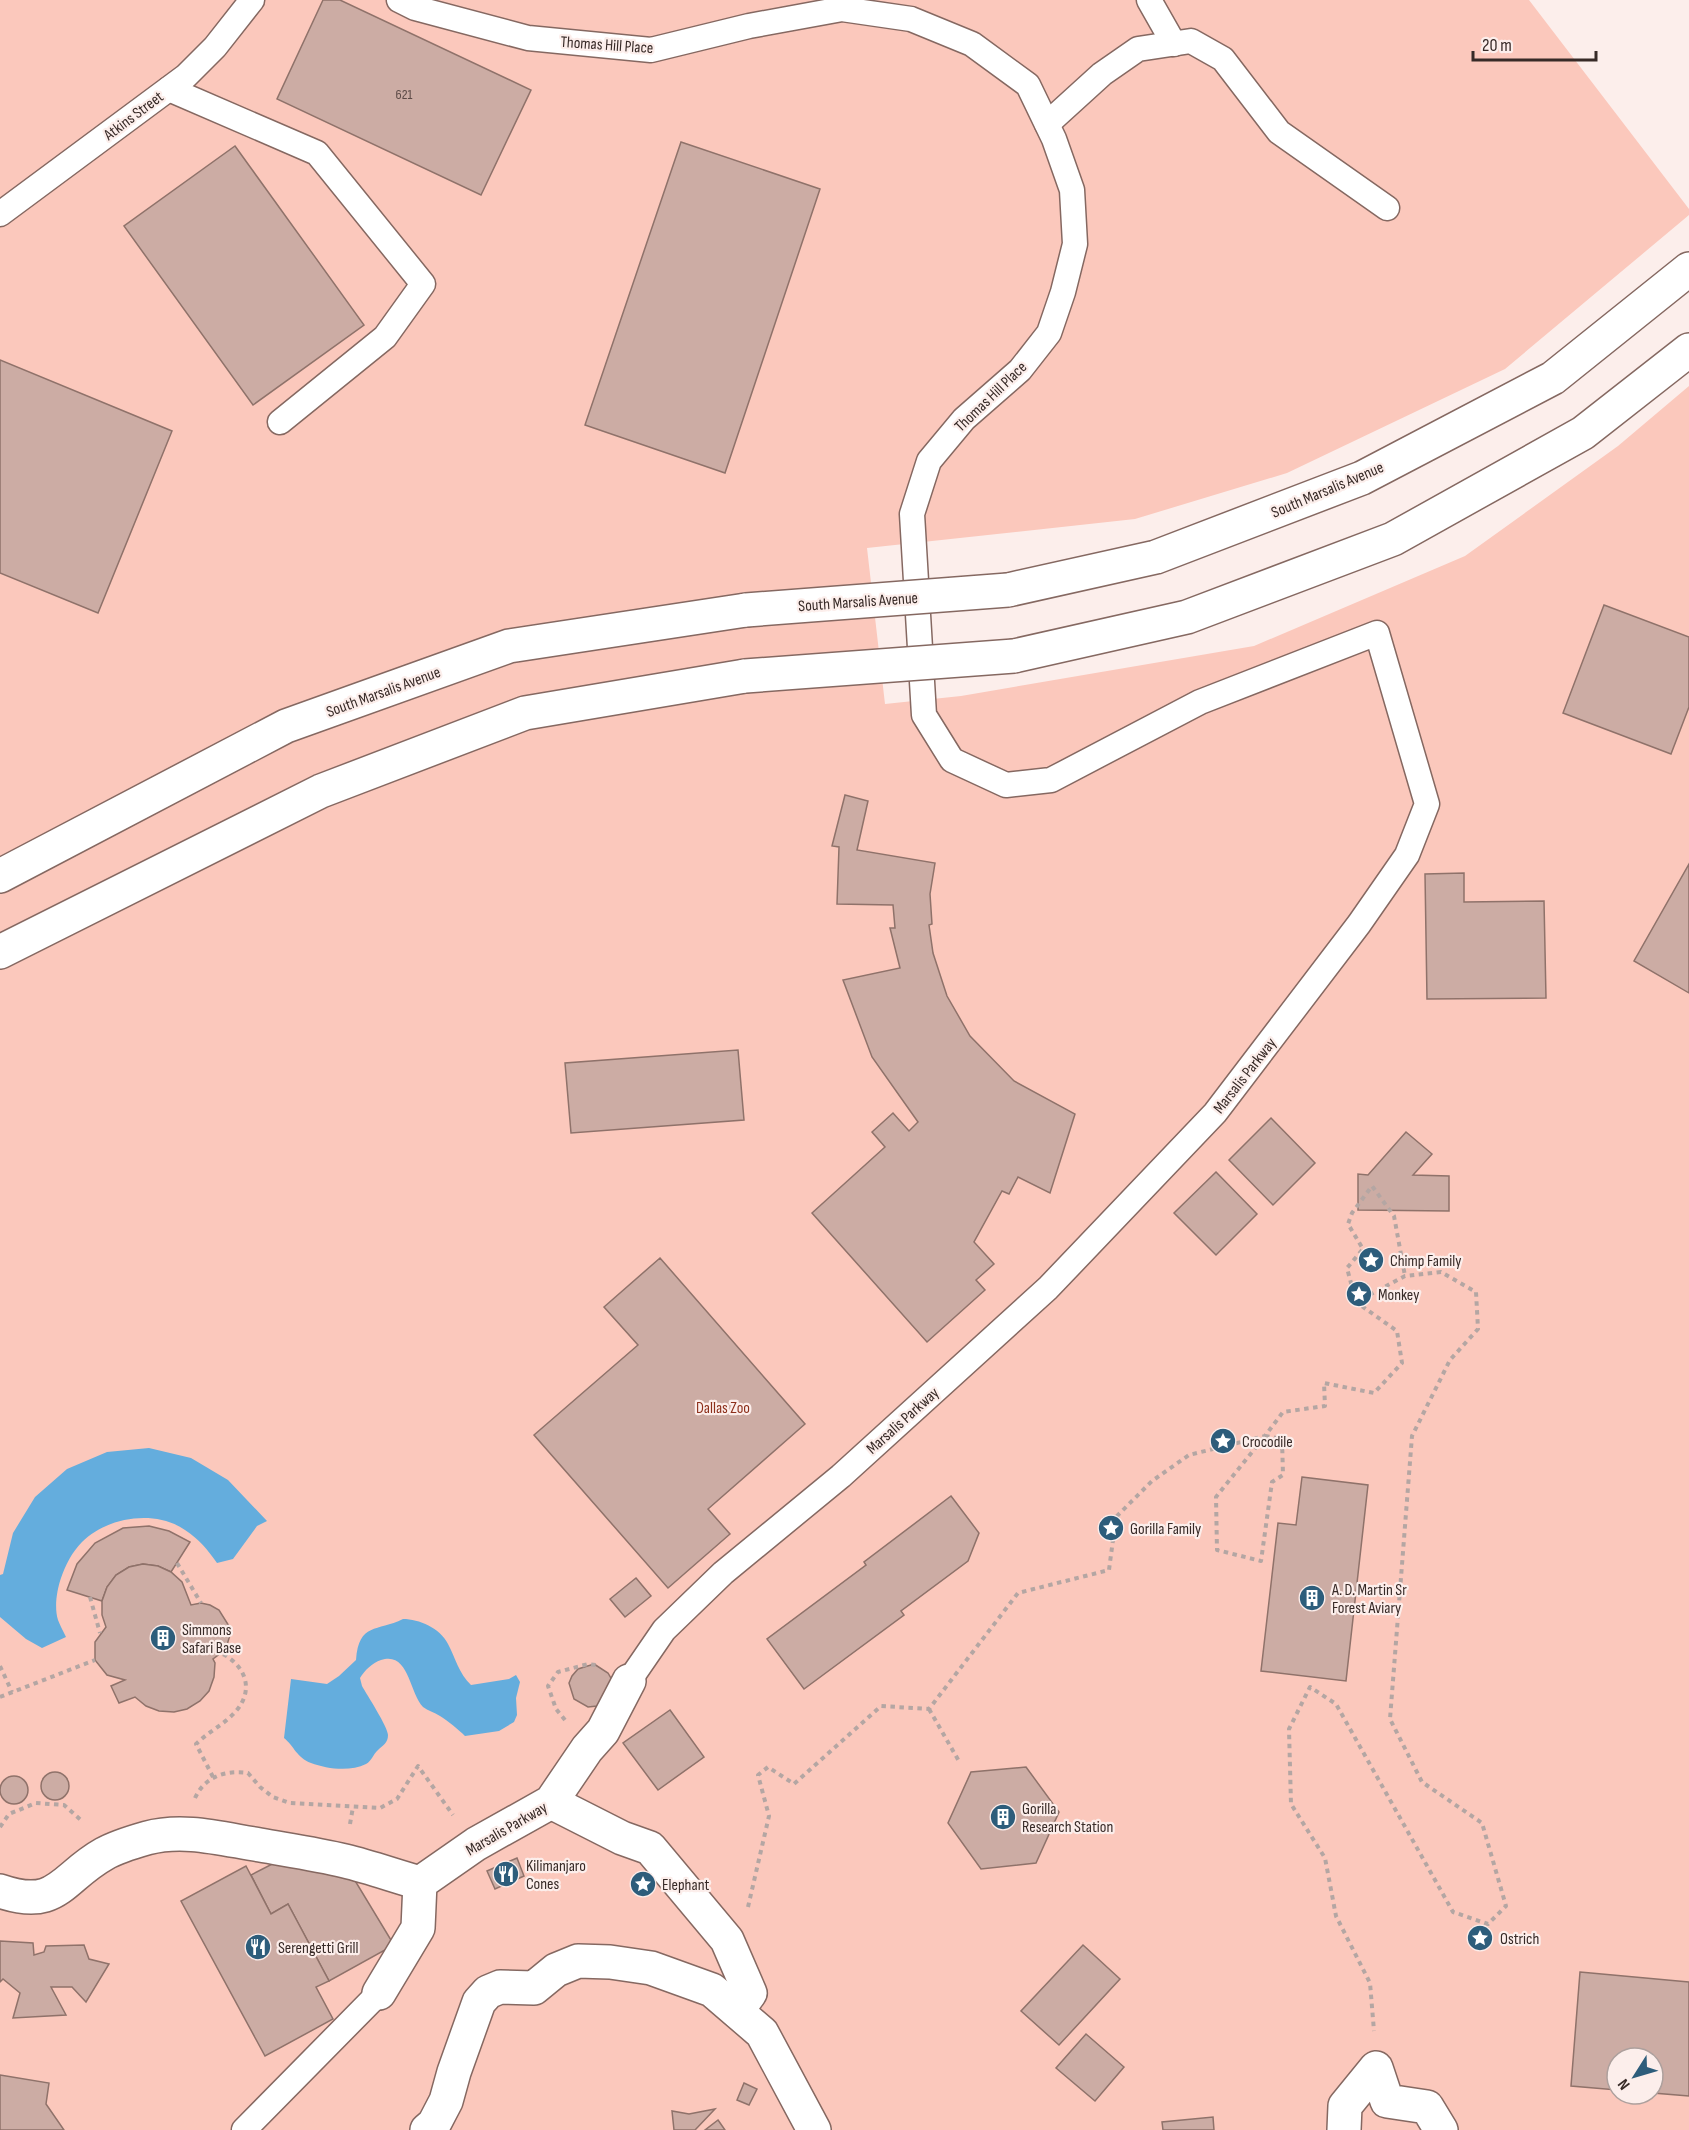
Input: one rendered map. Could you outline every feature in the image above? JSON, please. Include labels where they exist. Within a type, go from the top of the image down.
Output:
[{"type":"main road","name":"South Marsalis Avenue","points":[[0,876],[286,726],[509,646],[747,610],[1008,590],[1156,557],[1362,478],[1553,378],[1689,269]]},
{"type":"main road","points":[[0,952],[321,791],[525,713],[745,676],[1014,656],[1187,617],[1393,539],[1583,433],[1689,350]]},
{"type":"main road","name":"Marsalis Parkway","points":[[420,1883],[476,1844],[552,1802],[587,1749],[603,1731],[629,1681]]},
{"type":"main road","points":[[552,1802],[622,1838],[650,1848],[727,1940],[750,1993],[737,2012]]},
{"type":"main road","points":[[0,1891],[18,1897],[34,1898],[50,1894],[64,1885],[75,1873],[105,1853],[149,1838],[192,1833],[344,1861],[420,1883],[418,1928],[380,1993]]},
{"type":"main road","points":[[427,2130],[434,2124],[446,2101],[479,2002],[488,1992],[500,1987],[534,1988],[556,1971],[578,1961],[610,1962],[651,1968],[712,1990],[762,2033],[814,2130]]},
{"type":"main road","points":[[1344,2130],[1345,2106],[1376,2068]]},
{"type":"main road","points":[[1376,2068],[1387,2101],[1427,2107],[1441,2130]]},
{"type":"lane","name":"Atkins Street","points":[[0,214],[186,76],[215,47],[252,0]]},
{"type":"lane","points":[[1149,0],[1174,44]]},
{"type":"lane","name":"Thomas Hill Place","points":[[409,3],[528,38],[651,50],[749,26],[842,9],[911,19],[972,44],[1028,85],[1047,124],[1072,190],[1075,244],[1063,292],[1049,333],[1020,370],[964,419],[929,461],[912,514],[924,715],[952,760],[1006,785],[1051,780],[1200,702],[1377,633]]},
{"type":"lane","points":[[1047,124],[1102,74],[1138,49],[1191,41],[1223,59],[1279,132],[1387,208]]},
{"type":"lane","points":[[169,88],[317,153],[423,284],[384,338],[280,422]]},
{"type":"lane","name":"Marsalis Parkway","points":[[629,1681],[664,1630],[723,1573],[841,1476],[1048,1288],[1215,1113],[1359,924],[1407,855],[1427,804],[1377,633]]},
{"type":"lane","points":[[244,2130],[380,1993]]},
{"type":"path","points":[[929,1709],[1018,1593],[1109,1569],[1116,1518],[1152,1481],[1189,1455],[1265,1436],[1282,1439],[1283,1475],[1272,1482],[1261,1561],[1217,1550],[1216,1497],[1265,1436],[1283,1412],[1325,1406],[1324,1383],[1374,1393],[1402,1363],[1397,1331],[1356,1302],[1347,1268],[1363,1249],[1348,1224],[1352,1213],[1372,1186],[1394,1216],[1405,1276]]},
{"type":"path","points":[[1356,1302],[1405,1276],[1441,1272],[1476,1292],[1478,1329],[1450,1360],[1412,1436],[1390,1719],[1422,1782],[1482,1823],[1506,1906],[1488,1924],[1453,1912],[1336,1704],[1310,1687],[1289,1729],[1291,1804],[1325,1858],[1336,1916],[1370,1983],[1376,2068]]},
{"type":"path","points":[[177,1563],[201,1603]]},
{"type":"path","points":[[90,1597],[100,1633]]},
{"type":"path","points":[[213,1777],[196,1744],[236,1712],[246,1690],[245,1678],[240,1667],[221,1653]]},
{"type":"path","points":[[0,1697],[95,1660]]},
{"type":"path","points":[[0,1666],[14,1691]]},
{"type":"path","points":[[727,1940],[750,1904],[769,1816],[758,1775],[768,1767],[794,1784],[881,1706],[929,1709]]},
{"type":"path","points":[[929,1709],[960,1763]]},
{"type":"path","points":[[192,1833],[191,1805],[198,1791],[213,1777],[220,1774],[234,1771],[248,1773],[273,1797],[290,1803],[380,1808],[397,1799],[418,1766],[476,1844]]},
{"type":"path","points":[[0,1827],[9,1814],[36,1803],[64,1805],[88,1827],[105,1853]]},
{"type":"green space","name":"Dallas Zoo","points":[[0,0],[1529,0],[1689,209],[1689,215],[1505,369],[1287,473],[1135,519],[867,548],[885,704],[961,696],[1254,646],[1465,556],[1618,446],[1689,386],[1689,2130],[0,2130]]},
{"type":"water","points":[[149,1448],[191,1458],[228,1480],[267,1521],[257,1526],[233,1559],[217,1563],[195,1537],[173,1523],[146,1518],[118,1522],[104,1527],[92,1533],[78,1546],[69,1559],[61,1578],[56,1610],[66,1637],[42,1648],[26,1639],[0,1617],[0,1575],[3,1574],[13,1533],[35,1497],[67,1469],[107,1452]]},
{"type":"water","points":[[403,1619],[422,1623],[440,1633],[448,1644],[463,1676],[471,1685],[509,1679],[516,1675],[520,1682],[516,1698],[517,1715],[514,1722],[499,1731],[465,1736],[443,1718],[423,1707],[407,1674],[397,1661],[381,1660],[369,1667],[360,1678],[362,1686],[387,1731],[388,1738],[385,1744],[368,1763],[353,1768],[324,1767],[302,1758],[284,1738],[291,1679],[327,1684],[356,1660],[361,1639],[365,1634]]},
{"type":"building","points":[[323,0],[340,0],[531,90],[481,195],[277,99]]},
{"type":"building","points":[[681,142],[820,189],[725,473],[585,425]]},
{"type":"building","points":[[235,146],[364,325],[253,405],[124,226]]},
{"type":"building","points":[[0,360],[172,431],[98,613],[0,573]]},
{"type":"building","points":[[1604,605],[1689,637],[1689,707],[1671,754],[1563,713]]},
{"type":"building","points":[[845,795],[868,801],[857,850],[935,863],[930,894],[932,924],[929,925],[933,953],[947,996],[970,1036],[1014,1081],[1075,1114],[1050,1193],[1018,1177],[1009,1194],[1002,1191],[974,1242],[994,1264],[976,1280],[985,1290],[927,1342],[812,1213],[885,1147],[872,1132],[893,1113],[909,1131],[918,1122],[872,1057],[843,980],[900,968],[890,928],[895,928],[893,905],[837,904],[839,847],[832,846]]},
{"type":"building","points":[[1689,864],[1689,993],[1634,961]]},
{"type":"building","points":[[1464,873],[1464,902],[1544,901],[1546,998],[1427,999],[1425,874]]},
{"type":"building","points":[[738,1050],[744,1120],[571,1133],[565,1063]]},
{"type":"building","points":[[1271,1118],[1315,1163],[1273,1205],[1229,1160]]},
{"type":"building","points":[[1406,1132],[1432,1154],[1413,1175],[1449,1176],[1449,1211],[1358,1210],[1358,1174],[1368,1175]]},
{"type":"building","points":[[1216,1172],[1257,1214],[1216,1255],[1174,1213]]},
{"type":"building","points":[[660,1258],[805,1424],[708,1509],[730,1534],[668,1588],[534,1435],[638,1345],[604,1307]]},
{"type":"building","name":"A. D. Martin Sr Forest Aviary","points":[[1302,1477],[1368,1485],[1346,1681],[1261,1671],[1278,1523],[1296,1525]]},
{"type":"building","points":[[951,1496],[979,1533],[968,1561],[901,1611],[904,1615],[804,1689],[767,1639],[866,1565],[864,1562]]},
{"type":"building","points":[[149,1526],[169,1531],[190,1542],[171,1572],[158,1566],[143,1564],[129,1567],[116,1575],[107,1587],[102,1601],[67,1590],[77,1564],[95,1543],[123,1528]]},
{"type":"building","name":"Simmons Safari Base","points":[[143,1564],[158,1566],[171,1572],[182,1582],[191,1605],[201,1603],[210,1605],[219,1610],[229,1626],[230,1635],[227,1645],[213,1659],[214,1677],[209,1691],[200,1701],[187,1709],[174,1712],[159,1711],[146,1706],[135,1697],[119,1703],[111,1686],[125,1680],[107,1675],[95,1660],[95,1642],[106,1627],[102,1615],[102,1601],[107,1587],[116,1575],[129,1567]]},
{"type":"building","points":[[636,1578],[651,1596],[625,1617],[610,1599]]},
{"type":"building","points":[[594,1664],[608,1673],[612,1680],[597,1706],[588,1707],[574,1699],[569,1683],[578,1669]]},
{"type":"building","points":[[670,1710],[704,1757],[658,1790],[623,1743]]},
{"type":"building","name":"Gorilla Research Station","points":[[1026,1767],[1059,1812],[1036,1863],[981,1869],[948,1823],[971,1772]]},
{"type":"building","points":[[55,1772],[65,1776],[69,1786],[65,1796],[55,1800],[45,1796],[41,1786],[45,1776]]},
{"type":"building","points":[[14,1776],[24,1780],[28,1790],[24,1800],[14,1804],[4,1800],[0,1790],[4,1780]]},
{"type":"building","name":"Kilimanjaro Cones","points":[[517,1858],[524,1876],[495,1889],[487,1871]]},
{"type":"building","points":[[280,1860],[348,1869],[394,1945],[329,1981],[288,1904],[271,1914],[251,1875]]},
{"type":"building","name":"Serengetti Grill","points":[[246,1866],[271,1914],[288,1904],[329,1981],[316,1987],[333,2019],[265,2056],[181,1901]]},
{"type":"building","points":[[0,1941],[33,1943],[34,1955],[44,1952],[46,1946],[84,1945],[89,1959],[109,1964],[86,2002],[72,1987],[51,1987],[66,2015],[13,2018],[20,1993],[3,1979],[0,1982]]},
{"type":"building","points":[[1083,1945],[1120,1979],[1059,2045],[1021,2011]]},
{"type":"building","points":[[1580,1972],[1689,1982],[1689,2096],[1665,2094],[1665,2046],[1605,2046],[1605,2089],[1571,2086]]},
{"type":"building","points":[[1086,2034],[1124,2067],[1095,2101],[1056,2068]]},
{"type":"building","points":[[0,2075],[49,2083],[46,2104],[64,2130],[0,2130]]},
{"type":"building","points":[[744,2083],[757,2089],[749,2105],[737,2100]]},
{"type":"building","points":[[715,2109],[695,2130],[674,2130],[672,2111],[689,2114]]},
{"type":"building","points":[[1213,2117],[1214,2130],[1163,2130],[1162,2122]]},
{"type":"building","points":[[718,2120],[725,2130],[705,2130]]},
{"type":"place","name":"Chimp Family","points":[[1371,1260]]},
{"type":"place","name":"Monkey","points":[[1359,1294]]},
{"type":"place","name":"Crocodile","points":[[1223,1441]]},
{"type":"place","name":"Gorilla Family","points":[[1111,1528]]},
{"type":"place","name":"A. D. Martin Sr Forest Aviary","points":[[1312,1598]]},
{"type":"place","name":"Simmons Safari Base","points":[[163,1638]]},
{"type":"place","name":"Gorilla Research Station","points":[[1003,1817]]},
{"type":"place","name":"Kilimanjaro Cones","points":[[506,1874]]},
{"type":"place","name":"Elephant","points":[[643,1884]]},
{"type":"place","name":"Ostrich","points":[[1480,1938]]},
{"type":"place","name":"Serengetti Grill","points":[[258,1947]]}]
